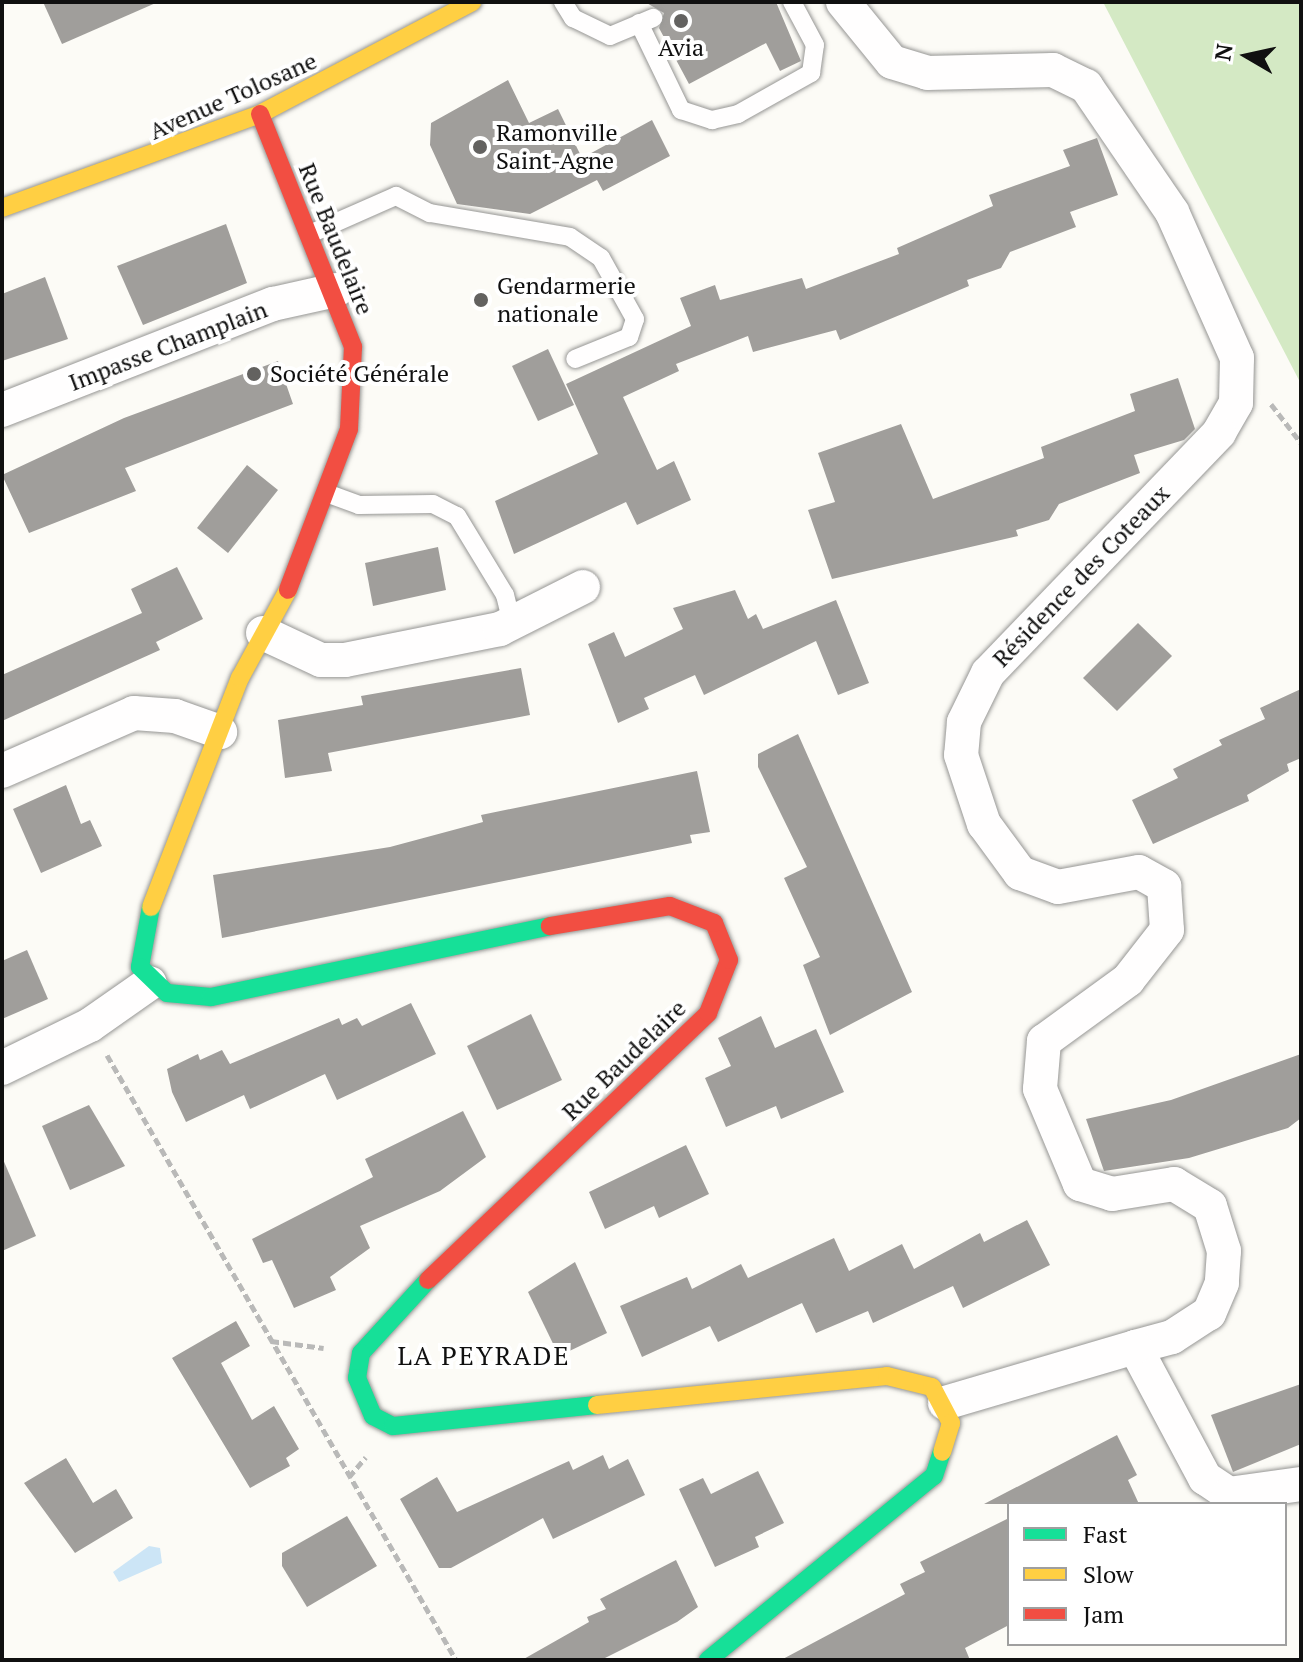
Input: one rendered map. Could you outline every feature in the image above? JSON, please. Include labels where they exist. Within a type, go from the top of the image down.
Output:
[{"type":"street","name":"Avenue Tolosane","points":[[2,208],[260,114],[472,2]]},
{"type":"street","name":"Résidence des Coteaux","points":[[843,2],[892,62],[927,73],[1053,70],[1086,86],[1172,212],[1237,358],[1236,403],[1219,433],[988,673],[964,722],[961,755],[984,824],[1020,873],[1058,887],[1139,872],[1164,886],[1167,930],[1128,980],[1044,1041],[1040,1089],[1080,1184],[1112,1194],[1174,1184],[1210,1206],[1224,1251],[1222,1283],[1209,1313],[1172,1337],[945,1403]]},
{"type":"street","name":"Rue Baudelaire","points":[[260,114],[336,290],[353,347],[353,386],[329,494],[220,732],[138,944],[150,983],[178,996],[211,997],[642,907],[696,913],[724,938],[724,986],[708,1013],[378,1327],[361,1353]]},
{"type":"street","name":"Impasse Champlain","points":[[2,410],[273,304],[336,290]]},
{"type":"street","points":[[263,633],[321,660],[345,660],[512,623],[583,587]]},
{"type":"street","points":[[2,771],[134,713],[175,716],[220,732]]},
{"type":"street","points":[[2,1068],[90,1025],[150,983]]},
{"type":"street","points":[[1135,1347],[1205,1478],[1229,1494],[1301,1484]]},
{"type":"street","points":[[361,1353],[360,1399],[393,1426],[887,1376],[922,1383],[945,1403],[948,1448],[934,1476],[708,1660]]},
{"type":"lane","points":[[563,2],[591,32],[610,36],[646,20],[681,110],[712,120],[738,114],[811,73],[815,45],[792,2]]},
{"type":"lane","points":[[310,234],[396,196],[430,213],[570,237],[601,258],[635,319],[629,337],[575,359]]},
{"type":"lane","points":[[329,494],[359,505],[433,504],[457,516],[505,595],[512,623]]},
{"type":"path","points":[[90,1025],[456,1660]]},
{"type":"path","points":[[271,1341],[361,1353]]},
{"type":"green space","points":[[1103,2],[1301,2],[1301,384]]},
{"type":"water","points":[[149,1546],[160,1548],[162,1563],[119,1582],[113,1572]]},
{"type":"building","points":[[43,2],[158,2],[62,44]]},
{"type":"building","points":[[645,2],[776,2],[801,61],[780,71],[766,43],[689,84],[659,28],[664,13]]},
{"type":"building","name":"Ramonville Saint-Agne","points":[[508,80],[529,123],[558,109],[582,158],[652,120],[670,156],[603,191],[597,180],[530,214],[457,204],[430,145],[431,123]]},
{"type":"building","points":[[1097,138],[1118,195],[1070,212],[1076,227],[1010,252],[1001,268],[967,280],[969,286],[840,340],[836,330],[753,352],[748,336],[676,364],[679,371],[623,397],[657,470],[674,461],[691,500],[637,525],[626,502],[514,554],[495,501],[598,454],[566,384],[691,326],[680,298],[715,285],[720,300],[802,278],[806,289],[899,254],[897,248],[993,206],[989,195],[1070,166],[1063,150]]},
{"type":"building","points":[[226,224],[247,283],[143,325],[117,266]]},
{"type":"building","points":[[45,277],[68,339],[2,361],[2,294]]},
{"type":"building","points":[[548,349],[574,405],[538,421],[512,366]]},
{"type":"building","points":[[278,361],[293,404],[125,468],[136,491],[29,533],[2,475],[124,418]]},
{"type":"building","points":[[1178,378],[1195,429],[1184,440],[1134,455],[1140,473],[1059,504],[1049,520],[1016,530],[1018,536],[832,579],[808,510],[835,502],[818,453],[901,424],[933,499],[1044,458],[1041,447],[1135,411],[1130,394]]},
{"type":"building","points":[[247,465],[278,490],[228,553],[197,528]]},
{"type":"building","points":[[438,547],[446,590],[373,606],[365,563]]},
{"type":"building","points":[[177,567],[203,619],[156,642],[160,650],[2,721],[2,675],[142,613],[131,589]]},
{"type":"building","points":[[735,590],[748,619],[756,614],[763,629],[836,600],[869,683],[838,695],[816,641],[704,695],[695,675],[644,698],[649,709],[618,723],[588,644],[614,632],[625,657],[683,629],[673,608]]},
{"type":"building","points":[[1138,623],[1172,656],[1117,711],[1083,678]]},
{"type":"building","points":[[521,668],[530,715],[328,753],[332,771],[285,778],[278,720],[363,705],[361,696]]},
{"type":"building","points":[[1301,689],[1301,758],[1287,764],[1289,771],[1247,795],[1249,801],[1153,844],[1132,800],[1178,778],[1173,769],[1222,745],[1219,740],[1265,719],[1260,708]]},
{"type":"building","points":[[798,734],[912,992],[830,1035],[803,965],[820,957],[784,878],[807,867],[758,767],[758,754]]},
{"type":"building","points":[[697,771],[710,832],[690,835],[692,843],[222,938],[213,875],[390,847],[483,822],[481,815]]},
{"type":"building","points":[[66,785],[81,824],[90,820],[102,846],[41,873],[13,809]]},
{"type":"building","points":[[27,950],[48,999],[2,1019],[2,961]]},
{"type":"building","points":[[411,1003],[436,1054],[337,1100],[325,1074],[250,1109],[244,1095],[186,1122],[172,1092],[167,1069],[198,1054],[200,1060],[222,1050],[230,1064],[339,1018],[342,1025],[357,1018],[362,1026]]},
{"type":"building","points":[[531,1014],[562,1080],[497,1110],[467,1046]]},
{"type":"building","points":[[761,1016],[775,1048],[816,1029],[844,1092],[781,1119],[776,1106],[726,1127],[705,1078],[731,1066],[718,1038]]},
{"type":"building","points":[[1301,1054],[1301,1118],[1288,1128],[1189,1158],[1104,1171],[1086,1119],[1171,1100]]},
{"type":"building","points":[[89,1105],[125,1166],[70,1190],[42,1126]]},
{"type":"building","points":[[463,1111],[486,1157],[440,1191],[360,1226],[370,1248],[330,1277],[336,1290],[294,1308],[272,1260],[263,1263],[252,1239],[373,1177],[365,1159]]},
{"type":"building","points":[[686,1145],[709,1194],[659,1218],[654,1206],[605,1229],[589,1192]]},
{"type":"building","points":[[2,1157],[36,1236],[2,1251]]},
{"type":"building","points":[[1027,1220],[1050,1265],[963,1308],[953,1286],[873,1323],[868,1311],[816,1333],[802,1303],[718,1342],[710,1326],[642,1357],[620,1306],[687,1277],[692,1289],[741,1264],[748,1278],[834,1238],[849,1271],[902,1244],[914,1269],[980,1233],[984,1242]]},
{"type":"building","points":[[575,1262],[607,1333],[559,1356],[528,1292]]},
{"type":"building","points":[[236,1321],[250,1346],[221,1363],[252,1420],[274,1406],[299,1449],[286,1458],[290,1466],[250,1488],[172,1358]]},
{"type":"building","points":[[1301,1384],[1301,1444],[1233,1472],[1211,1415]]},
{"type":"building","points":[[1117,1435],[1137,1475],[1128,1480],[1138,1502],[984,1504]]},
{"type":"building","points":[[603,1455],[609,1469],[628,1459],[645,1495],[553,1539],[543,1518],[451,1568],[439,1568],[400,1499],[437,1477],[457,1512],[569,1461],[573,1470]]},
{"type":"building","points":[[66,1458],[93,1503],[116,1489],[133,1518],[75,1553],[24,1483]]},
{"type":"building","points":[[758,1471],[784,1523],[755,1537],[759,1547],[715,1567],[679,1489],[703,1478],[711,1494]]},
{"type":"building","points":[[347,1516],[377,1566],[307,1607],[282,1566],[282,1553]]},
{"type":"building","points":[[1007,1519],[1007,1626],[965,1648],[970,1660],[781,1660],[905,1594],[900,1584],[925,1572],[920,1562]]},
{"type":"building","points":[[676,1560],[698,1607],[677,1622],[601,1660],[522,1660],[589,1622],[587,1617],[606,1609],[600,1599]]},
{"type":"traffic: fast","points":[[151,907],[140,967],[167,993],[211,997],[550,926]]},
{"type":"traffic: fast","points":[[428,1280],[361,1353],[357,1378],[373,1416],[393,1426],[597,1405]]},
{"type":"traffic: fast","points":[[708,1660],[934,1476],[942,1452]]},
{"type":"traffic: slow","points":[[2,208],[260,114],[472,2]]},
{"type":"traffic: slow","points":[[151,907],[240,678],[288,590]]},
{"type":"traffic: slow","points":[[597,1405],[887,1376],[932,1387],[951,1423],[942,1452]]},
{"type":"traffic: jam","points":[[260,114],[353,347],[349,429],[288,590]]},
{"type":"traffic: jam","points":[[428,1280],[708,1013],[729,960],[714,923],[670,906],[550,926]]},
{"type":"place","name":"Avia","points":[[681,21]]},
{"type":"place","name":"Ramonville Saint-Agne","points":[[480,147]]},
{"type":"place","name":"Gendarmerie nationale","points":[[481,300]]},
{"type":"place","name":"Société Générale","points":[[254,374]]},
{"type":"district","name":"LA PEYRADE","points":[[484,1356]]}]
